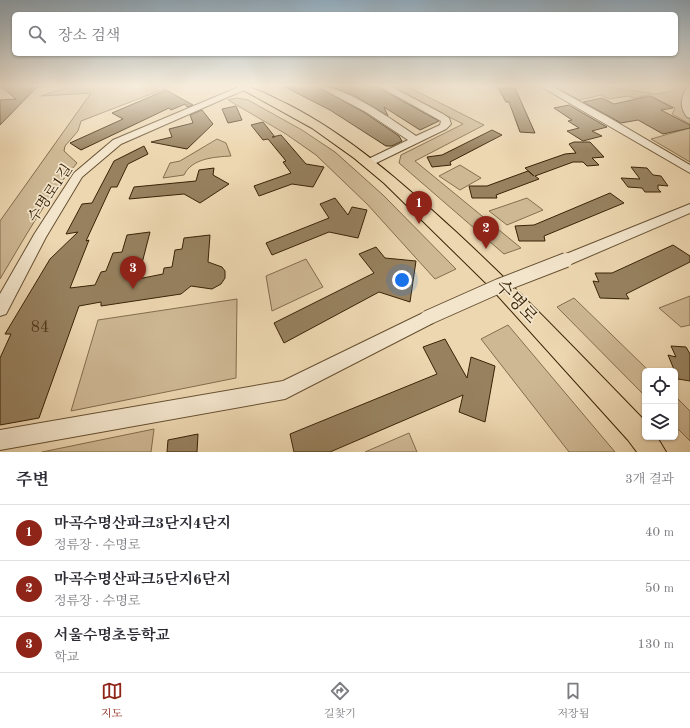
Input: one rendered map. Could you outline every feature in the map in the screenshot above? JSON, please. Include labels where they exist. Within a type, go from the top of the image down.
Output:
[{"type":"main road","name":"수명로","points":[[281,107],[325,132],[368,163],[417,205],[485,270],[637,431],[653,452]]},
{"type":"street","name":"수명로1길","points":[[0,308],[40,236],[78,176],[118,142],[197,107]]},
{"type":"street","points":[[362,107],[399,128],[415,140]]},
{"type":"street","points":[[368,163],[443,127],[446,124],[446,120],[422,107]]},
{"type":"street","points":[[583,107],[690,170]]},
{"type":"street","points":[[0,440],[285,390],[428,318],[499,286],[566,260],[690,208]]},
{"type":"shaded area","points":[[81,107],[117,107],[81,121],[78,131],[65,146],[64,151],[77,163],[45,205],[0,279],[0,221]]},
{"type":"shaded area","points":[[240,107],[261,107],[302,130],[335,152],[383,195],[456,269],[435,279],[367,204],[316,155],[286,134]]},
{"type":"shaded area","points":[[430,107],[448,107],[484,125],[415,161],[521,248],[504,254],[399,163],[401,155],[463,124]]},
{"type":"shaded area","points":[[673,107],[690,107],[690,124],[672,114],[675,108]]},
{"type":"shaded area","points":[[690,128],[690,162],[651,139]]},
{"type":"shaded area","points":[[217,139],[226,143],[231,156],[204,160],[192,165],[184,175],[163,178],[170,163],[180,161]]},
{"type":"shaded area","points":[[460,165],[481,178],[460,190],[439,176]]},
{"type":"shaded area","points":[[527,198],[543,210],[507,225],[489,211]]},
{"type":"shaded area","points":[[306,259],[323,287],[272,311],[266,276]]},
{"type":"shaded area","points":[[690,296],[690,325],[681,327],[659,308]]},
{"type":"shaded area","points":[[574,298],[646,368],[642,368],[642,393],[557,307]]},
{"type":"shaded area","points":[[237,299],[236,378],[71,411],[98,320]]},
{"type":"shaded area","points":[[508,325],[615,452],[569,452],[481,339]]},
{"type":"shaded area","points":[[678,399],[690,411],[690,441],[678,429]]},
{"type":"shaded area","points":[[154,429],[151,452],[42,452]]},
{"type":"shaded area","points":[[409,433],[417,452],[365,452]]},
{"type":"building","points":[[0,107],[17,107],[0,125]]},
{"type":"building","points":[[126,107],[178,107],[171,110],[169,108],[81,150],[70,143],[123,119],[112,113]]},
{"type":"building","points":[[236,107],[242,120],[228,123],[222,109]]},
{"type":"building","points":[[324,107],[354,107],[399,136],[402,141],[392,146],[386,146]]},
{"type":"building","points":[[373,107],[384,107],[388,116]]},
{"type":"building","points":[[384,107],[414,107],[439,121],[420,130]]},
{"type":"building","points":[[511,107],[523,107],[535,133],[520,132]]},
{"type":"building","points":[[573,107],[607,127],[592,131],[602,136],[583,141],[567,131],[579,128],[568,121],[572,120],[554,108]]},
{"type":"building","points":[[592,107],[671,107],[673,108],[661,110],[690,125],[690,128],[663,134],[638,120],[621,123]]},
{"type":"building","points":[[202,110],[213,124],[187,149],[151,142],[172,137],[169,129],[193,123],[190,115]]},
{"type":"building","points":[[263,122],[275,136],[281,135],[306,164],[324,167],[313,187],[292,184],[259,196],[254,186],[291,173],[283,162],[286,161],[268,139],[263,140],[251,125]]},
{"type":"building","points":[[492,130],[502,135],[450,162],[451,165],[432,167],[427,157],[442,155]]},
{"type":"building","points":[[574,142],[590,142],[604,157],[592,158],[599,165],[587,166],[583,162],[573,162],[535,176],[539,179],[496,195],[497,198],[472,198],[469,186],[487,186],[528,171],[534,176],[525,168],[565,154],[576,153],[569,144]]},
{"type":"building","points":[[144,146],[148,154],[128,164],[117,187],[111,187],[86,241],[89,240],[70,288],[95,285],[101,272],[106,271],[113,253],[122,252],[127,235],[150,232],[138,279],[163,274],[164,268],[172,267],[175,250],[182,249],[184,238],[210,235],[208,262],[222,267],[225,271],[225,278],[221,284],[212,289],[191,286],[181,294],[101,306],[101,302],[79,306],[39,418],[0,425],[0,358],[11,334],[5,334],[50,259],[78,232],[66,234],[82,204],[92,203],[114,161]]},
{"type":"building","points":[[631,167],[647,168],[653,175],[661,176],[668,186],[658,185],[658,189],[661,192],[645,192],[642,188],[628,187],[621,178],[640,179]]},
{"type":"building","points":[[214,168],[213,175],[229,184],[200,203],[184,194],[129,199],[134,187],[196,181],[199,170]]},
{"type":"building","points":[[610,193],[624,203],[544,236],[545,241],[519,241],[515,226],[534,225]]},
{"type":"building","points":[[335,198],[348,215],[352,207],[367,210],[358,238],[329,232],[272,255],[266,243],[329,218],[320,204]]},
{"type":"building","points":[[673,245],[690,256],[690,262],[626,294],[629,299],[600,298],[593,281],[599,282],[595,273],[612,273]]},
{"type":"building","points":[[376,247],[385,258],[416,261],[410,302],[379,292],[284,343],[274,323],[374,273],[359,254]]},
{"type":"building","points":[[445,339],[467,378],[471,357],[495,366],[485,422],[459,412],[463,395],[330,452],[294,452],[290,434],[437,374],[423,347]]},
{"type":"building","points":[[671,346],[686,347],[690,354],[690,381],[678,379],[678,368],[673,368],[668,355],[676,357]]},
{"type":"building","points":[[198,434],[197,452],[167,452],[168,440]]},
{"type":"place","name":"마곡수명산파크3단지4단지","points":[[419,224]]},
{"type":"place","name":"마곡수명산파크5단지6단지","points":[[486,249]]},
{"type":"place","name":"서울수명초등학교","points":[[133,289]]}]
